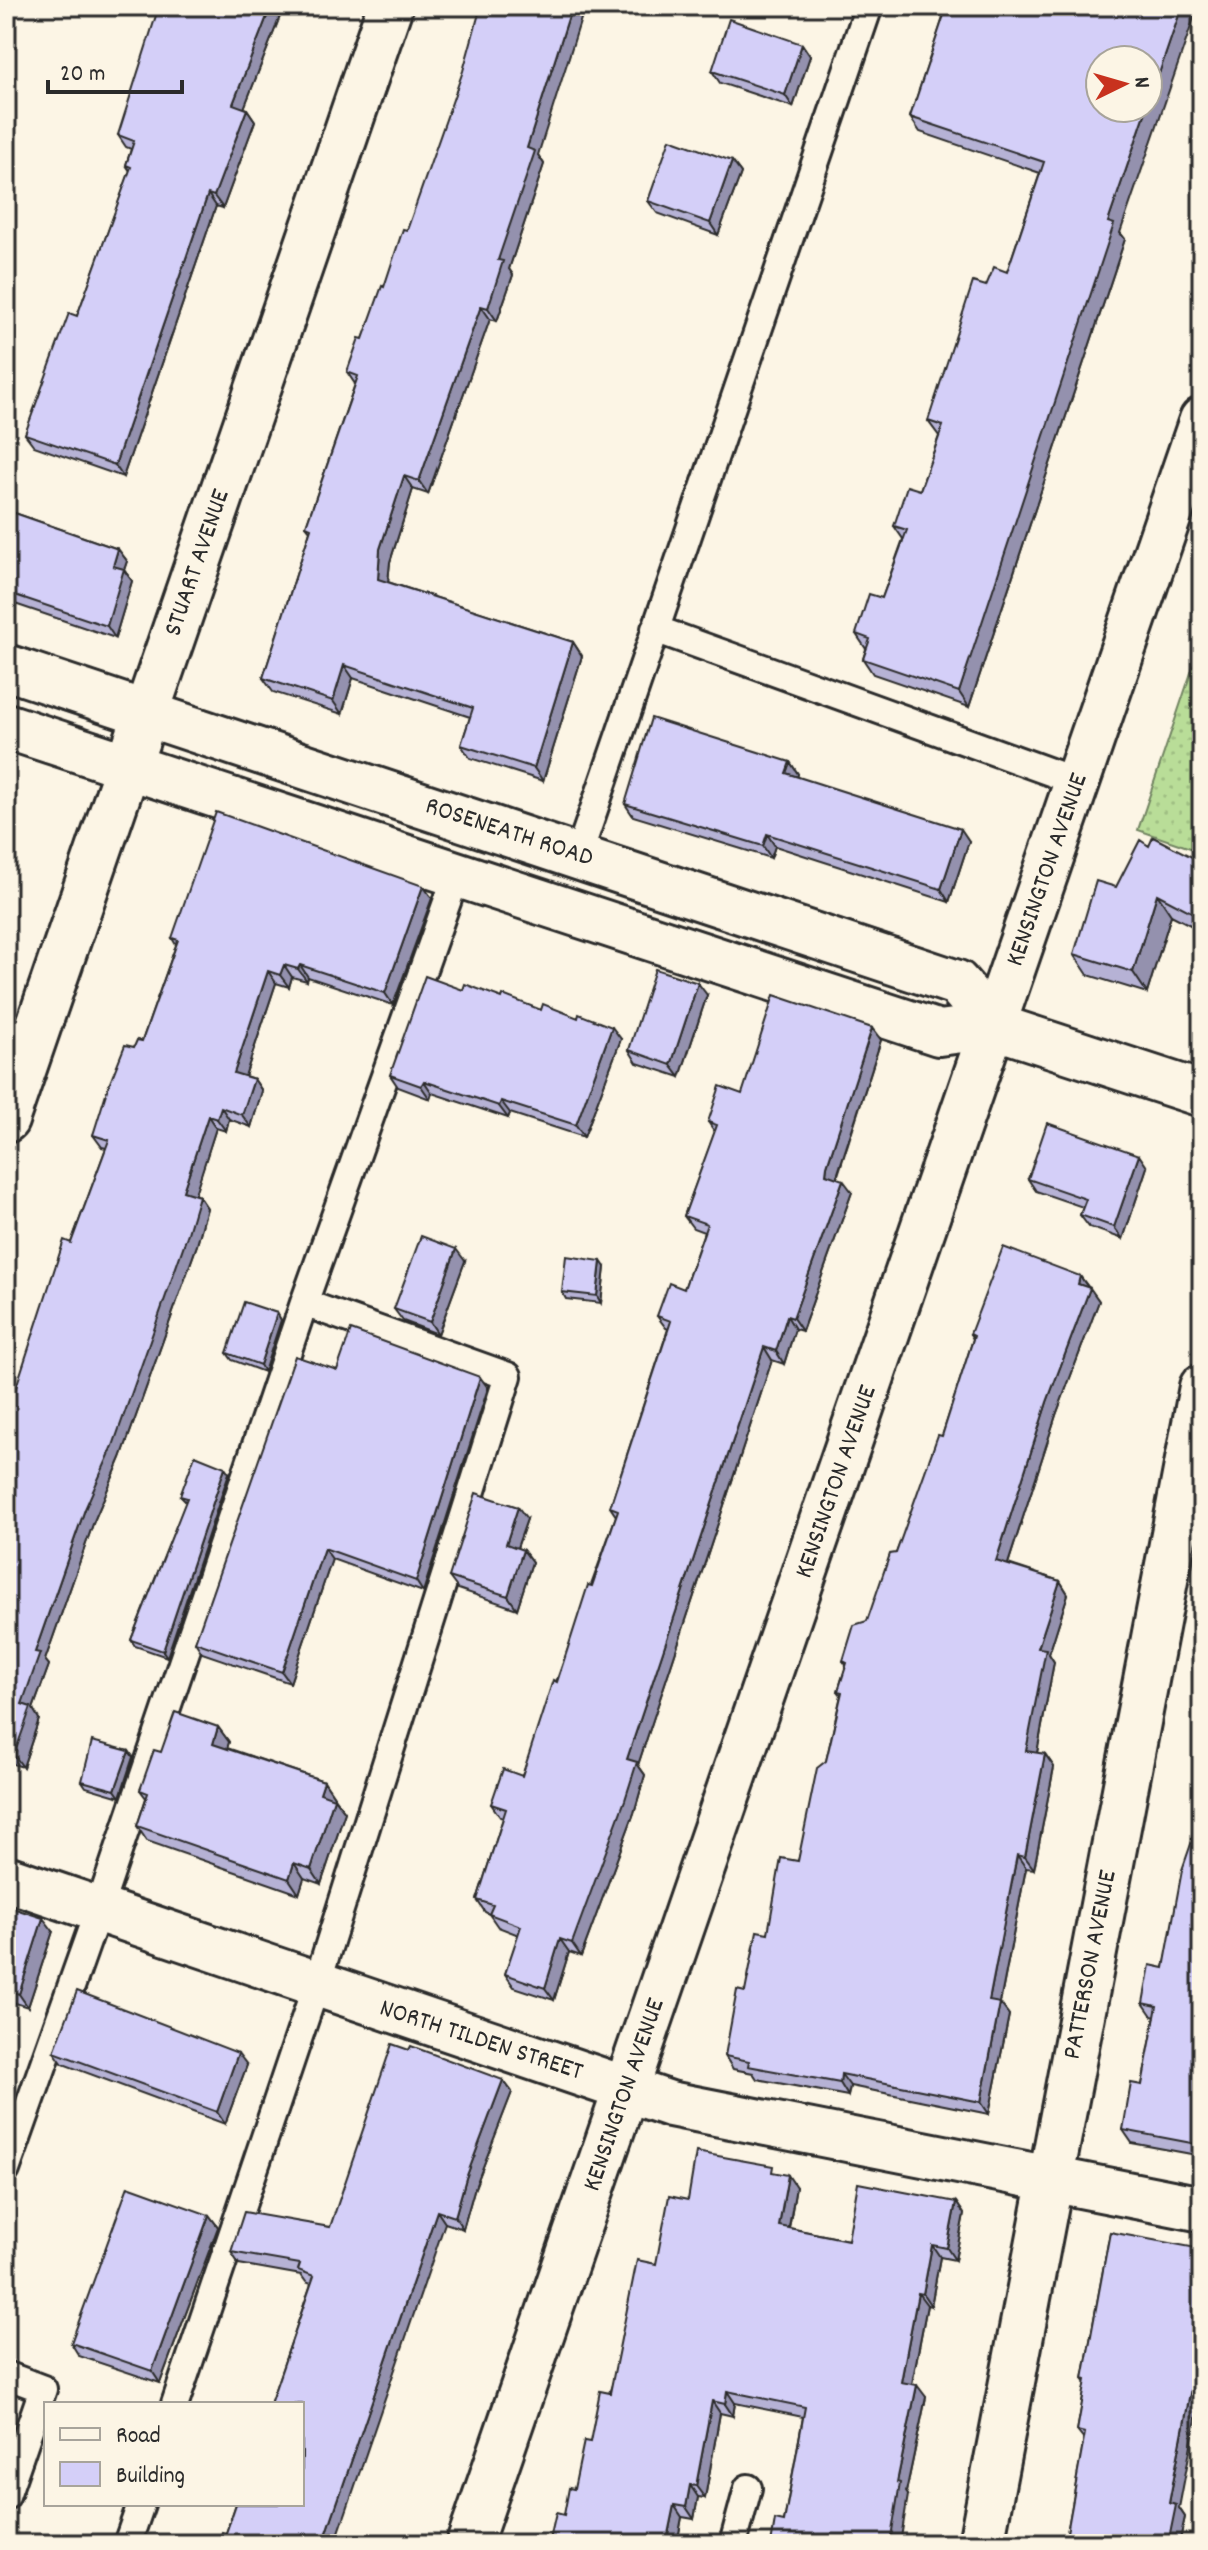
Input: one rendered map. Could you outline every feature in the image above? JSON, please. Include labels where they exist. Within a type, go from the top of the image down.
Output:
[{"type":"street","name":"STUART AVENUE","points":[[6,1120],[390,6]]},
{"type":"street","name":"KENSINGTON AVENUE","points":[[469,2544],[1202,420]]},
{"type":"street","name":"ROSENEATH ROAD","points":[[6,667],[957,983],[994,1026]]},
{"type":"street","points":[[6,726],[939,1033],[994,1026],[1202,1094]]},
{"type":"street","name":"PATTERSON AVENUE","points":[[981,2544],[1202,1387]]},
{"type":"street","name":"NORTH TILDEN STREET","points":[[6,1878],[670,2104],[1202,2209]]},
{"type":"lane","points":[[578,856],[869,6]]},
{"type":"lane","points":[[655,629],[1078,782]]},
{"type":"lane","points":[[6,2170],[98,1911],[304,1303],[457,874]]},
{"type":"lane","points":[[176,2402],[316,1986],[508,1376],[304,1303]]},
{"type":"lane","points":[[6,2375],[43,2389],[6,2496]]},
{"type":"lane","points":[[733,2544],[748,2488]]},
{"type":"lane","points":[[127,2544],[140,2506]]},
{"type":"green space","points":[[1202,640],[1202,852],[1138,830]]},
{"type":"building","points":[[159,6],[271,6],[233,104],[247,109],[214,196],[208,194],[115,465],[25,434],[69,313],[77,316],[131,167],[126,165],[134,141],[118,135]]},
{"type":"building","points":[[481,6],[572,6],[527,148],[535,151],[498,260],[503,261],[488,308],[481,306],[419,481],[404,476],[380,549],[378,579],[573,642],[534,768],[461,745],[473,708],[344,665],[333,701],[263,678],[311,528],[306,526],[358,376],[347,372],[359,338],[363,339],[384,287],[403,229],[407,230],[463,71]]},
{"type":"building","points":[[947,6],[1182,6],[1164,59],[1164,44],[1084,44],[1084,124],[1142,124],[1108,222],[1114,224],[959,692],[863,659],[870,639],[856,634],[869,594],[882,598],[907,530],[894,526],[907,486],[920,490],[943,426],[928,421],[973,282],[986,286],[994,267],[1007,272],[1044,162],[910,117]]},
{"type":"building","points":[[729,19],[802,44],[785,95],[712,71]]},
{"type":"building","points":[[670,139],[732,161],[710,223],[648,201]]},
{"type":"building","points":[[6,510],[118,549],[113,566],[124,569],[107,626],[6,592]]},
{"type":"building","points":[[651,718],[790,762],[786,773],[961,829],[941,889],[767,834],[763,846],[625,804]]},
{"type":"building","points":[[216,812],[423,886],[385,993],[300,965],[298,969],[284,965],[280,975],[268,971],[234,1073],[254,1079],[242,1115],[221,1107],[217,1119],[208,1116],[183,1191],[199,1196],[188,1233],[113,1446],[85,1509],[35,1652],[40,1653],[22,1704],[31,1707],[14,1755],[6,1753],[6,1418],[64,1240],[71,1243],[109,1140],[93,1135],[107,1090],[125,1045],[134,1047],[137,1040],[142,1041],[178,940],[172,938]]},
{"type":"building","points":[[1153,837],[1202,862],[1202,901],[1195,914],[1157,894],[1133,972],[1074,954],[1096,881],[1116,887],[1140,840],[1149,846]]},
{"type":"building","points":[[655,969],[698,983],[671,1065],[629,1050]]},
{"type":"building","points":[[425,976],[463,990],[465,984],[502,998],[503,995],[541,1010],[543,1004],[612,1027],[576,1125],[501,1101],[499,1106],[424,1081],[421,1086],[390,1075]]},
{"type":"building","points":[[774,995],[872,1028],[827,1166],[826,1174],[843,1180],[793,1318],[787,1316],[776,1351],[764,1347],[627,1759],[637,1762],[625,1800],[572,1943],[560,1939],[545,1988],[505,1974],[521,1926],[489,1914],[493,1905],[477,1900],[506,1809],[491,1804],[503,1769],[522,1776],[588,1585],[592,1586],[618,1510],[610,1507],[671,1321],[657,1316],[669,1283],[684,1289],[707,1224],[684,1216],[717,1125],[708,1122],[720,1086],[742,1094]]},
{"type":"building","points":[[1047,1123],[1139,1155],[1114,1227],[1080,1215],[1086,1199],[1028,1179]]},
{"type":"building","points":[[421,1236],[456,1249],[430,1322],[394,1309]]},
{"type":"building","points":[[1003,1247],[1080,1276],[1078,1284],[1090,1288],[1047,1402],[996,1561],[1060,1581],[1038,1648],[1046,1649],[1026,1751],[1045,1754],[1025,1857],[1017,1855],[989,2001],[1000,2003],[981,2102],[841,2074],[840,2083],[748,2066],[749,2061],[725,2056],[737,1990],[745,1992],[757,1931],[768,1933],[781,1858],[798,1861],[817,1768],[826,1761],[842,1692],[838,1691],[847,1663],[843,1661],[854,1625],[867,1621],[890,1554],[896,1553],[938,1435],[942,1436],[974,1336],[970,1334]]},
{"type":"building","points":[[566,1256],[601,1261],[597,1296],[562,1292]]},
{"type":"building","points":[[244,1302],[277,1313],[260,1365],[227,1353]]},
{"type":"building","points":[[351,1330],[480,1377],[416,1581],[324,1548],[282,1672],[195,1642],[295,1356],[337,1370]]},
{"type":"building","points":[[195,1455],[225,1467],[163,1651],[131,1640],[187,1498],[180,1496]]},
{"type":"building","points":[[476,1493],[518,1507],[506,1544],[523,1550],[508,1596],[449,1577]]},
{"type":"building","points":[[175,1712],[218,1727],[213,1744],[324,1781],[320,1793],[334,1798],[311,1869],[294,1863],[289,1879],[137,1826],[148,1793],[140,1790],[154,1750],[161,1752]]},
{"type":"building","points":[[92,1741],[129,1751],[115,1790],[82,1781]]},
{"type":"building","points":[[1202,1784],[1202,2145],[1123,2130],[1131,2083],[1142,2085],[1157,2006],[1143,2003],[1150,1965],[1164,1968]]},
{"type":"building","points":[[6,1906],[43,1918],[19,1994],[6,1990]]},
{"type":"building","points":[[77,1991],[238,2053],[217,2112],[54,2052]]},
{"type":"building","points":[[392,2044],[409,2050],[411,2046],[503,2080],[466,2178],[455,2217],[437,2211],[323,2544],[218,2544],[222,2532],[226,2533],[235,2506],[304,2506],[304,2402],[271,2402],[314,2276],[298,2270],[300,2264],[231,2252],[244,2212],[330,2227]]},
{"type":"building","points":[[696,2152],[773,2166],[772,2172],[788,2175],[779,2226],[848,2240],[858,2183],[956,2202],[947,2248],[932,2245],[923,2294],[918,2293],[901,2382],[917,2385],[897,2482],[900,2483],[890,2544],[771,2544],[775,2520],[784,2522],[805,2407],[727,2391],[725,2404],[712,2401],[696,2486],[690,2485],[686,2507],[674,2505],[666,2544],[549,2544],[556,2513],[564,2515],[569,2488],[574,2489],[584,2441],[590,2442],[600,2391],[610,2393],[637,2260],[656,2264],[669,2196],[688,2200]]},
{"type":"building","points":[[128,2186],[209,2215],[152,2371],[71,2343]]},
{"type":"building","points":[[1110,2232],[1202,2249],[1202,2331],[1169,2503],[1176,2505],[1168,2544],[1065,2544],[1085,2433],[1077,2431],[1086,2380],[1083,2379]]}]
